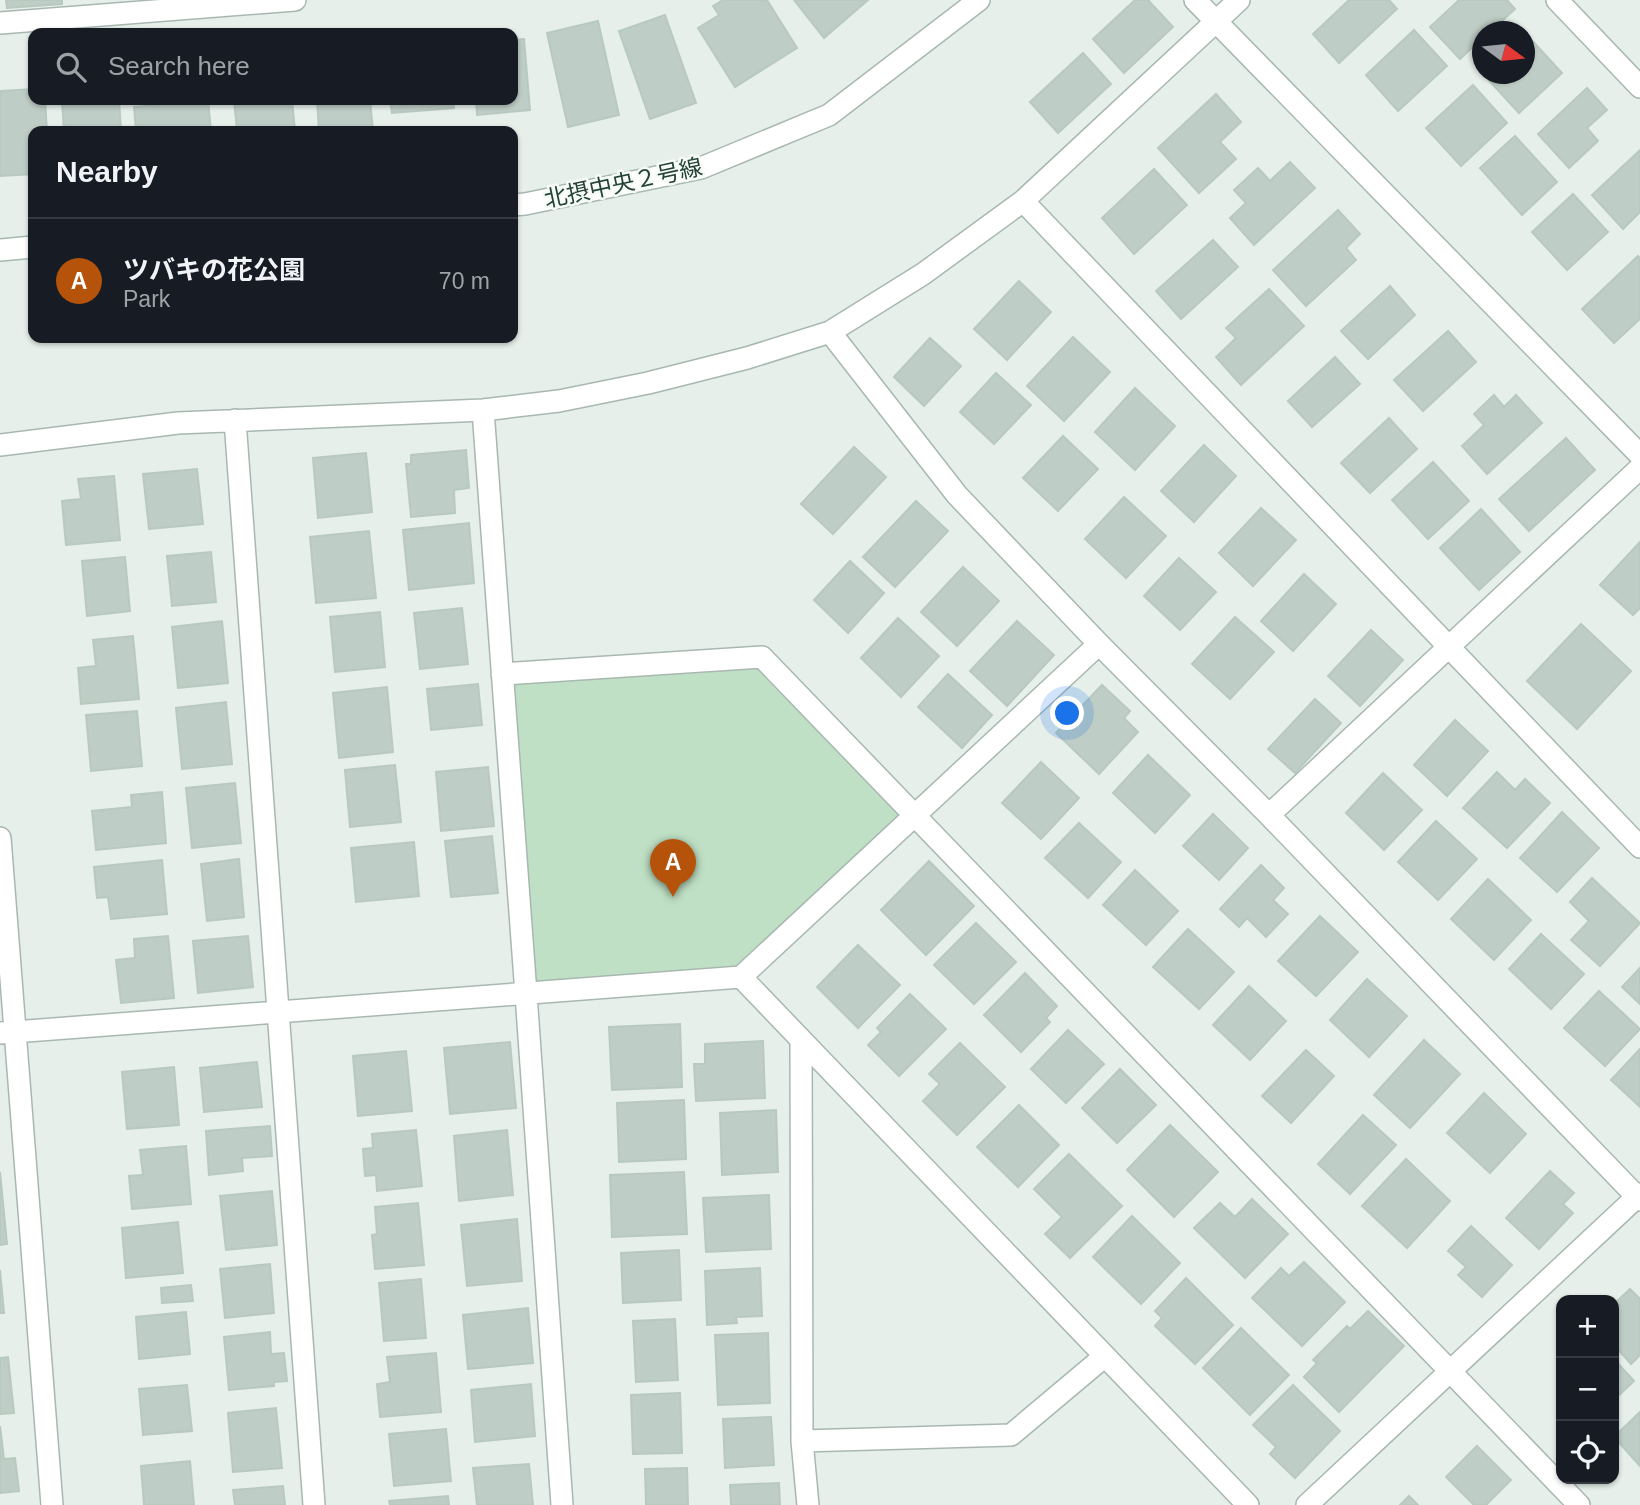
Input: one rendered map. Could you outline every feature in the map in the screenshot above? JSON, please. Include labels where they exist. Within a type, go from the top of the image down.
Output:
[{"type":"street","points":[[0,23],[94,8],[294,0]]},
{"type":"street","name":"北摂中央２号線","points":[[518,205],[701,168],[829,115],[979,0]]},
{"type":"street","points":[[1195,0],[1640,455]]},
{"type":"street","points":[[0,445],[178,423],[483,410],[559,401],[648,383],[747,358],[830,332],[923,274],[1023,201],[1239,0]]},
{"type":"street","points":[[1557,0],[1640,87]]},
{"type":"street","points":[[1023,201],[1640,847]]},
{"type":"street","points":[[0,250],[28,247]]},
{"type":"street","points":[[830,332],[957,495],[1099,645],[1269,815],[1639,1197],[1307,1505]]},
{"type":"street","points":[[483,410],[562,1505]]},
{"type":"street","points":[[235,420],[314,1505]]},
{"type":"street","points":[[1269,815],[1640,468]]},
{"type":"street","points":[[8,1033],[741,977],[1099,645]]},
{"type":"street","points":[[502,674],[762,657],[1579,1505]]},
{"type":"street","points":[[0,838],[8,1033],[52,1505]]},
{"type":"street","points":[[741,977],[1248,1505]]},
{"type":"street","points":[[801,1040],[802,1441],[808,1505]]},
{"type":"street","points":[[802,1441],[1011,1435],[1105,1356]]},
{"type":"green space","points":[[762,657],[915,816],[741,977],[526,994],[502,674]]},
{"type":"building","points":[[6,0],[62,0],[62,4],[7,8]]},
{"type":"building","points":[[723,0],[767,0],[797,48],[735,87],[698,28],[719,15],[713,6]]},
{"type":"building","points":[[794,0],[868,0],[824,38]]},
{"type":"building","points":[[1135,0],[1148,0],[1173,27],[1124,73],[1093,39]]},
{"type":"building","points":[[1349,0],[1389,0],[1397,9],[1339,63],[1313,34]]},
{"type":"building","points":[[1459,0],[1507,0],[1515,9],[1502,21],[1472,21],[1472,48],[1460,59],[1430,27]]},
{"type":"building","points":[[665,15],[696,103],[650,119],[619,31]]},
{"type":"building","points":[[598,21],[619,115],[568,127],[547,33]]},
{"type":"building","points":[[1414,30],[1447,66],[1398,111],[1366,75]]},
{"type":"building","points":[[524,39],[530,110],[477,115],[476,105],[518,105],[518,40]]},
{"type":"building","points":[[1535,44],[1562,73],[1519,113],[1492,84],[1535,84]]},
{"type":"building","points":[[1083,53],[1111,84],[1058,133],[1030,102]]},
{"type":"building","points":[[1473,85],[1507,123],[1461,166],[1426,128]]},
{"type":"building","points":[[1587,88],[1607,110],[1587,128],[1598,141],[1569,168],[1538,134]]},
{"type":"building","points":[[28,89],[28,105],[45,105],[47,126],[28,126],[28,174],[0,176],[0,91]]},
{"type":"building","points":[[1216,94],[1241,122],[1220,142],[1236,159],[1199,193],[1158,148]]},
{"type":"building","points":[[62,105],[119,105],[121,126],[64,126]]},
{"type":"building","points":[[208,105],[211,126],[136,126],[134,107]]},
{"type":"building","points":[[234,105],[292,105],[295,126],[237,126]]},
{"type":"building","points":[[317,105],[370,105],[373,126],[319,126]]},
{"type":"building","points":[[391,105],[454,105],[454,108],[392,113]]},
{"type":"building","points":[[1515,136],[1557,182],[1522,215],[1480,168]]},
{"type":"building","points":[[1640,150],[1640,212],[1623,229],[1592,195]]},
{"type":"building","points":[[1290,162],[1315,188],[1254,245],[1230,218],[1246,203],[1234,190],[1258,168],[1270,181]]},
{"type":"building","points":[[1154,169],[1187,205],[1134,254],[1102,218]]},
{"type":"building","points":[[1573,194],[1608,232],[1567,270],[1532,232]]},
{"type":"building","points":[[1338,210],[1360,234],[1346,248],[1356,260],[1306,306],[1273,270]]},
{"type":"building","points":[[1213,240],[1238,267],[1181,319],[1156,291]]},
{"type":"building","points":[[1638,256],[1640,319],[1614,343],[1582,309]]},
{"type":"building","points":[[1019,281],[1051,312],[1007,360],[974,329]]},
{"type":"building","points":[[1390,286],[1415,315],[1368,359],[1341,331]]},
{"type":"building","points":[[1269,289],[1304,326],[1241,385],[1216,357],[1236,338],[1226,328]]},
{"type":"building","points":[[1448,331],[1476,362],[1423,411],[1394,380]]},
{"type":"building","points":[[1073,337],[1110,372],[1064,421],[1027,386]]},
{"type":"building","points":[[930,338],[961,366],[924,406],[894,377]]},
{"type":"building","points":[[1335,357],[1360,384],[1312,427],[1288,401]]},
{"type":"building","points":[[996,373],[1031,405],[994,444],[960,412]]},
{"type":"building","points":[[1135,388],[1175,426],[1135,470],[1095,432]]},
{"type":"building","points":[[1494,395],[1504,407],[1516,395],[1542,423],[1487,474],[1462,446],[1484,425],[1474,414]]},
{"type":"building","points":[[1389,418],[1417,449],[1370,493],[1341,463]]},
{"type":"building","points":[[1063,436],[1098,469],[1058,511],[1023,478]]},
{"type":"building","points":[[1566,438],[1595,470],[1529,531],[1499,499]]},
{"type":"building","points":[[1204,445],[1236,476],[1194,522],[1161,491]]},
{"type":"building","points":[[854,447],[886,477],[833,534],[801,504]]},
{"type":"building","points":[[466,450],[469,488],[454,490],[455,513],[411,517],[406,464],[411,464],[411,455]]},
{"type":"building","points":[[366,453],[372,512],[318,518],[313,458]]},
{"type":"building","points":[[1433,462],[1469,501],[1428,539],[1392,500]]},
{"type":"building","points":[[197,469],[203,524],[149,529],[143,474]]},
{"type":"building","points":[[114,476],[120,540],[66,545],[62,501],[81,499],[78,479]]},
{"type":"building","points":[[1124,497],[1166,536],[1126,578],[1085,539]]},
{"type":"building","points":[[916,501],[948,531],[895,587],[863,557]]},
{"type":"building","points":[[1261,508],[1296,540],[1253,586],[1219,553]]},
{"type":"building","points":[[1481,509],[1520,552],[1479,590],[1440,548]]},
{"type":"building","points":[[469,523],[474,583],[409,590],[403,530]]},
{"type":"building","points":[[369,531],[376,598],[316,603],[310,537]]},
{"type":"building","points":[[1640,542],[1640,608],[1633,615],[1600,585]]},
{"type":"building","points":[[211,552],[216,602],[172,606],[167,556]]},
{"type":"building","points":[[125,557],[130,611],[87,616],[82,561]]},
{"type":"building","points":[[1179,558],[1216,592],[1180,630],[1144,596]]},
{"type":"building","points":[[850,561],[884,593],[848,633],[814,600]]},
{"type":"building","points":[[963,567],[999,601],[957,646],[921,612]]},
{"type":"building","points":[[1304,574],[1336,604],[1293,651],[1261,621]]},
{"type":"building","points":[[462,608],[468,664],[420,669],[414,613]]},
{"type":"building","points":[[380,612],[385,667],[335,672],[330,617]]},
{"type":"building","points":[[1235,617],[1274,652],[1230,699],[1192,664]]},
{"type":"building","points":[[898,618],[939,656],[901,697],[861,658]]},
{"type":"building","points":[[222,621],[228,683],[178,688],[172,627]]},
{"type":"building","points":[[1017,621],[1054,655],[1007,706],[970,671]]},
{"type":"building","points":[[1581,624],[1631,671],[1577,729],[1527,681]]},
{"type":"building","points":[[1371,630],[1403,660],[1360,706],[1328,676]]},
{"type":"building","points":[[133,636],[139,699],[81,704],[78,668],[96,666],[93,640]]},
{"type":"building","points":[[948,674],[992,715],[962,748],[918,707]]},
{"type":"building","points":[[478,684],[482,725],[431,730],[427,689]]},
{"type":"building","points":[[1102,685],[1130,711],[1124,718],[1138,732],[1099,774],[1056,733]]},
{"type":"building","points":[[387,687],[393,752],[339,758],[333,693]]},
{"type":"building","points":[[1315,699],[1341,723],[1295,773],[1268,749]]},
{"type":"building","points":[[226,702],[232,764],[182,769],[176,708]]},
{"type":"building","points":[[137,711],[142,766],[91,771],[86,715]]},
{"type":"building","points":[[1455,720],[1488,751],[1447,796],[1414,765]]},
{"type":"building","points":[[1148,755],[1190,795],[1155,833],[1113,793]]},
{"type":"building","points":[[1041,762],[1079,798],[1041,839],[1002,803]]},
{"type":"building","points":[[395,765],[401,822],[350,827],[345,770]]},
{"type":"building","points":[[488,767],[494,826],[441,831],[436,772]]},
{"type":"building","points":[[1497,772],[1515,790],[1525,779],[1550,803],[1507,848],[1463,808]]},
{"type":"building","points":[[1383,773],[1422,810],[1384,850],[1346,813]]},
{"type":"building","points":[[235,783],[241,843],[192,848],[186,788]]},
{"type":"building","points":[[162,792],[166,843],[96,850],[92,811],[132,807],[131,795]]},
{"type":"building","points":[[1562,812],[1599,848],[1557,892],[1520,858]]},
{"type":"building","points":[[1213,814],[1248,848],[1219,880],[1183,846]]},
{"type":"building","points":[[1436,821],[1477,859],[1438,900],[1398,862]]},
{"type":"building","points":[[1079,823],[1121,862],[1088,898],[1045,858]]},
{"type":"building","points":[[492,836],[498,893],[451,897],[445,841]]},
{"type":"building","points":[[414,842],[419,896],[356,902],[351,848]]},
{"type":"building","points":[[239,859],[244,917],[207,921],[201,864]]},
{"type":"building","points":[[162,860],[167,914],[111,919],[108,897],[97,898],[94,867]]},
{"type":"building","points":[[929,861],[974,906],[926,955],[881,910]]},
{"type":"building","points":[[1261,865],[1284,888],[1273,900],[1288,914],[1266,937],[1247,918],[1239,927],[1220,909]]},
{"type":"building","points":[[1135,870],[1178,911],[1146,945],[1103,905]]},
{"type":"building","points":[[1592,878],[1640,923],[1600,966],[1571,940],[1589,921],[1570,902]]},
{"type":"building","points":[[1488,879],[1531,920],[1494,960],[1451,919]]},
{"type":"building","points":[[1320,916],[1358,952],[1316,996],[1278,961]]},
{"type":"building","points":[[976,923],[1016,962],[974,1004],[934,965]]},
{"type":"building","points":[[1188,929],[1234,972],[1199,1009],[1153,967]]},
{"type":"building","points":[[1541,934],[1584,974],[1551,1009],[1509,969]]},
{"type":"building","points":[[168,936],[174,998],[121,1003],[116,960],[135,958],[134,939]]},
{"type":"building","points":[[248,936],[253,987],[198,993],[193,941]]},
{"type":"building","points":[[858,945],[900,985],[858,1028],[817,987]]},
{"type":"building","points":[[1640,968],[1640,1004],[1622,987]]},
{"type":"building","points":[[1025,973],[1057,1006],[1046,1018],[1050,1022],[1021,1052],[984,1015]]},
{"type":"building","points":[[1367,979],[1407,1016],[1369,1057],[1330,1020]]},
{"type":"building","points":[[1249,986],[1286,1021],[1250,1060],[1213,1025]]},
{"type":"building","points":[[1599,991],[1640,1029],[1605,1066],[1564,1028]]},
{"type":"building","points":[[910,994],[946,1029],[899,1076],[868,1045],[881,1032],[877,1028]]},
{"type":"building","points":[[680,1024],[682,1087],[612,1090],[609,1027]]},
{"type":"building","points":[[1068,1030],[1104,1064],[1066,1103],[1031,1069]]},
{"type":"building","points":[[1424,1040],[1460,1074],[1410,1128],[1374,1095]]},
{"type":"building","points":[[763,1041],[765,1098],[696,1101],[694,1064],[705,1064],[705,1044]]},
{"type":"building","points":[[510,1042],[516,1108],[450,1114],[444,1048]]},
{"type":"building","points":[[960,1043],[1005,1087],[957,1135],[923,1101],[940,1084],[929,1074]]},
{"type":"building","points":[[1640,1049],[1640,1107],[1611,1080]]},
{"type":"building","points":[[1306,1050],[1334,1076],[1291,1123],[1262,1096]]},
{"type":"building","points":[[406,1051],[412,1111],[358,1116],[353,1056]]},
{"type":"building","points":[[257,1062],[262,1107],[204,1112],[200,1068]]},
{"type":"building","points":[[174,1067],[179,1125],[127,1129],[122,1072]]},
{"type":"building","points":[[1120,1069],[1156,1105],[1117,1143],[1082,1108]]},
{"type":"building","points":[[1484,1093],[1526,1134],[1490,1173],[1447,1133]]},
{"type":"building","points":[[684,1100],[686,1159],[619,1162],[617,1103]]},
{"type":"building","points":[[1019,1105],[1059,1145],[1018,1187],[977,1147]]},
{"type":"building","points":[[776,1110],[778,1172],[722,1175],[720,1113]]},
{"type":"building","points":[[1363,1115],[1396,1145],[1350,1194],[1318,1164]]},
{"type":"building","points":[[1170,1125],[1218,1172],[1174,1217],[1127,1170]]},
{"type":"building","points":[[270,1126],[272,1156],[242,1158],[243,1171],[209,1175],[206,1131]]},
{"type":"building","points":[[416,1130],[422,1186],[377,1191],[376,1175],[365,1176],[363,1149],[373,1148],[372,1134]]},
{"type":"building","points":[[507,1130],[513,1195],[459,1201],[454,1136]]},
{"type":"building","points":[[186,1146],[191,1204],[132,1209],[129,1176],[143,1175],[140,1150]]},
{"type":"building","points":[[1069,1154],[1122,1206],[1070,1258],[1045,1234],[1062,1217],[1034,1189]]},
{"type":"building","points":[[1406,1159],[1450,1201],[1407,1248],[1362,1206]]},
{"type":"building","points":[[1550,1171],[1574,1193],[1563,1204],[1573,1213],[1539,1249],[1506,1218]]},
{"type":"building","points":[[0,1172],[7,1244],[0,1245]]},
{"type":"building","points":[[684,1172],[687,1234],[612,1237],[610,1175]]},
{"type":"building","points":[[272,1191],[277,1245],[226,1250],[220,1196]]},
{"type":"building","points":[[769,1195],[771,1249],[706,1252],[703,1198]]},
{"type":"building","points":[[1252,1199],[1288,1234],[1245,1278],[1194,1228],[1220,1203],[1235,1217]]},
{"type":"building","points":[[418,1203],[424,1265],[375,1269],[372,1235],[377,1234],[375,1207]]},
{"type":"building","points":[[1132,1216],[1180,1263],[1141,1304],[1093,1257]]},
{"type":"building","points":[[517,1219],[522,1281],[467,1286],[461,1225]]},
{"type":"building","points":[[178,1222],[183,1273],[126,1278],[122,1228]]},
{"type":"building","points":[[1471,1226],[1512,1265],[1482,1297],[1458,1275],[1466,1267],[1448,1251]]},
{"type":"building","points":[[679,1250],[681,1300],[623,1303],[621,1253]]},
{"type":"building","points":[[1304,1262],[1345,1302],[1302,1346],[1252,1298],[1281,1268],[1289,1276]]},
{"type":"building","points":[[270,1264],[274,1313],[225,1318],[220,1269]]},
{"type":"building","points":[[760,1268],[762,1316],[736,1317],[737,1323],[707,1325],[705,1271]]},
{"type":"building","points":[[0,1270],[4,1313],[0,1313]]},
{"type":"building","points":[[1186,1278],[1233,1325],[1195,1364],[1155,1326],[1162,1318],[1155,1311]]},
{"type":"building","points":[[421,1279],[426,1338],[384,1341],[379,1283]]},
{"type":"building","points":[[191,1285],[193,1301],[162,1303],[161,1288]]},
{"type":"building","points":[[1630,1289],[1640,1299],[1640,1355],[1631,1364],[1619,1351],[1619,1299]]},
{"type":"building","points":[[528,1308],[533,1363],[468,1369],[463,1315]]},
{"type":"building","points":[[1368,1311],[1404,1346],[1339,1412],[1304,1377],[1317,1363],[1313,1360],[1347,1326],[1350,1329]]},
{"type":"building","points":[[186,1312],[190,1354],[139,1359],[136,1317]]},
{"type":"building","points":[[675,1319],[678,1380],[636,1382],[633,1321]]},
{"type":"building","points":[[1241,1328],[1289,1375],[1250,1415],[1203,1368]]},
{"type":"building","points":[[270,1332],[271,1354],[284,1353],[287,1381],[274,1382],[274,1386],[229,1390],[224,1337]]},
{"type":"building","points":[[768,1333],[770,1403],[718,1405],[715,1335]]},
{"type":"building","points":[[436,1353],[441,1412],[380,1417],[377,1384],[390,1382],[387,1357]]},
{"type":"building","points":[[8,1357],[14,1413],[0,1414],[0,1358]]},
{"type":"building","points":[[1619,1364],[1634,1381],[1619,1395]]},
{"type":"building","points":[[531,1384],[535,1436],[475,1442],[471,1390]]},
{"type":"building","points":[[187,1385],[192,1431],[143,1435],[139,1389]]},
{"type":"building","points":[[1293,1385],[1340,1431],[1295,1478],[1270,1454],[1276,1447],[1253,1425]]},
{"type":"building","points":[[680,1393],[682,1453],[633,1454],[631,1395]]},
{"type":"building","points":[[276,1408],[282,1468],[233,1472],[228,1413]]},
{"type":"building","points":[[1640,1412],[1640,1466],[1619,1443],[1619,1432]]},
{"type":"building","points":[[771,1417],[774,1465],[725,1468],[723,1419]]},
{"type":"building","points":[[0,1426],[4,1459],[15,1458],[19,1491],[0,1493]]},
{"type":"building","points":[[446,1429],[451,1481],[394,1486],[389,1434]]},
{"type":"building","points":[[1477,1446],[1511,1480],[1486,1505],[1474,1505],[1446,1477]]},
{"type":"building","points":[[190,1461],[194,1505],[144,1505],[141,1466]]},
{"type":"building","points":[[529,1464],[533,1505],[477,1505],[473,1468]]},
{"type":"building","points":[[687,1468],[688,1505],[646,1505],[645,1469]]},
{"type":"building","points":[[779,1483],[780,1505],[731,1505],[730,1485]]},
{"type":"building","points":[[283,1486],[285,1505],[235,1505],[233,1490]]},
{"type":"building","points":[[448,1496],[449,1505],[390,1505],[389,1501]]},
{"type":"building","points":[[1409,1496],[1418,1505],[1400,1505]]},
{"type":"place","name":"ツバキの花公園","points":[[673,897]]}]
